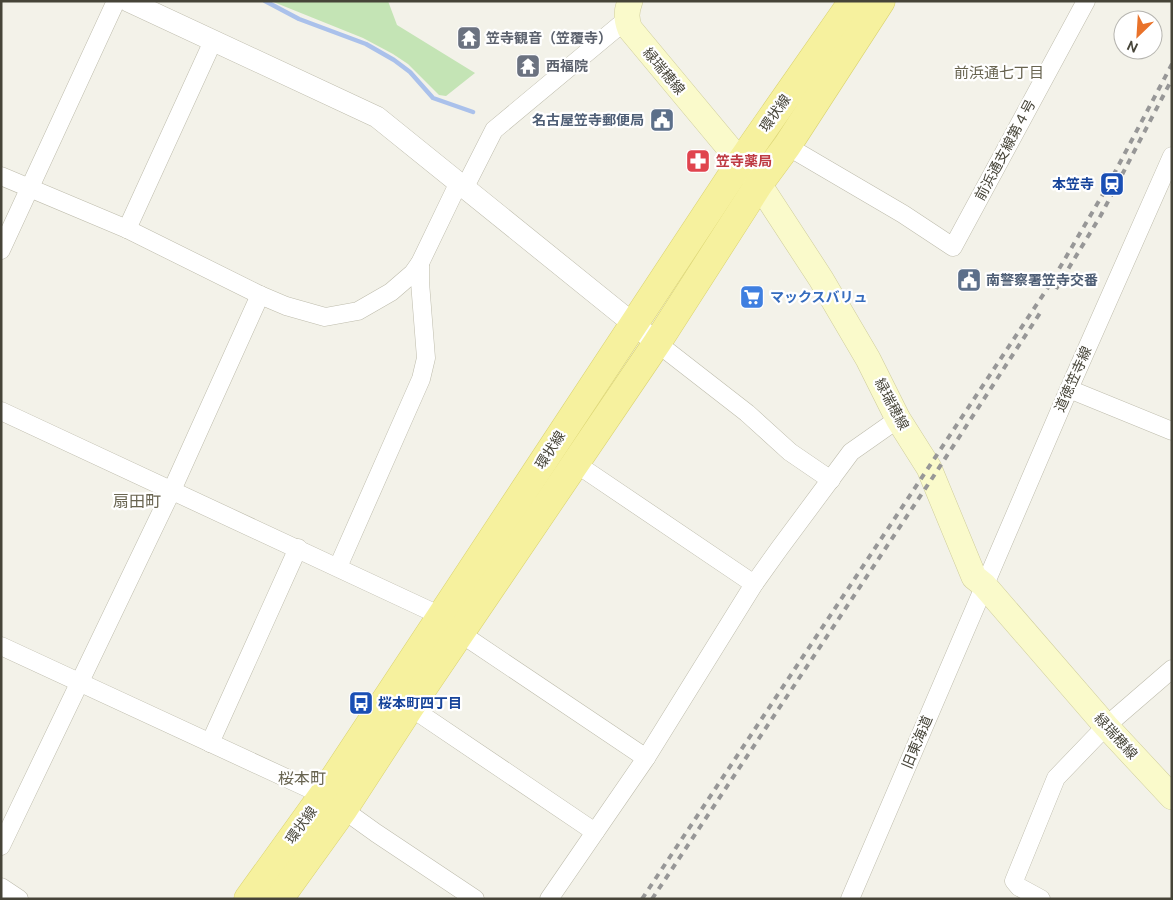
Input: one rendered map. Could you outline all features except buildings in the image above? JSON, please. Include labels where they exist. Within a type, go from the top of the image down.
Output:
[{"type":"main road","name":"環状線","points":[[248,899],[333,802],[410,707],[450,624],[574,463],[657,343],[759,184],[787,146],[881,1]]},
{"type":"main road","name":"環状線","points":[[279,899],[333,802],[450,624],[633,324],[848,3]]},
{"type":"main road","name":"緑瑞穂線","points":[[628,11],[630,29],[759,184],[826,287],[868,359],[898,419],[933,477],[974,577],[984,585],[1106,726],[1172,797]]},
{"type":"street","points":[[1,250],[116,1]]},
{"type":"street","points":[[128,1],[377,117],[747,414],[790,452],[831,480]]},
{"type":"street","name":"前浜通支線第４号","points":[[787,146],[903,214],[953,246],[1086,1]]},
{"type":"street","points":[[1,176],[127,229],[286,306],[325,317],[358,311],[390,292],[413,273],[494,130],[628,11]]},
{"type":"street","points":[[127,229],[213,41]]},
{"type":"street","name":"道徳笠寺線","points":[[984,585],[1069,389],[1168,173],[1172,156]]},
{"type":"street","points":[[338,567],[421,379],[426,358],[420,263]]},
{"type":"street","points":[[1,846],[172,490],[260,295]]},
{"type":"street","points":[[1069,389],[1172,431]]},
{"type":"street","points":[[1,411],[298,548],[450,624],[646,758]]},
{"type":"street","points":[[549,899],[646,758],[754,584],[851,452],[898,419]]},
{"type":"street","points":[[574,463],[754,584]]},
{"type":"street","points":[[210,743],[298,548]]},
{"type":"street","name":"旧東海道","points":[[850,899],[984,585]]},
{"type":"street","points":[[1,646],[333,802],[475,899]]},
{"type":"street","points":[[1041,899],[1019,887],[1014,881],[1056,778],[1106,726],[1172,669]]},
{"type":"street","points":[[410,707],[595,832]]},
{"type":"street","points":[[1,887],[19,899]]},
{"type":"green space","points":[[271,1],[388,1],[397,25],[475,73],[446,96],[439,95],[408,64],[393,54],[363,38]]},
{"type":"waterway","points":[[265,1],[299,19],[366,44],[394,60],[410,72],[433,98],[473,112]]},
{"type":"railway","points":[[642,899],[1049,286],[1106,189],[1172,64]]},
{"type":"railway","points":[[1056,289],[1101,215],[1172,79]]},
{"type":"railway","points":[[652,899],[1042,310]]},
{"type":"place","name":"笠寺観音（笠覆寺）","points":[[469,38]]},
{"type":"place","name":"西福院","points":[[528,66]]},
{"type":"place","name":"名古屋笠寺郵便局","points":[[662,120]]},
{"type":"place","name":"笠寺薬局","points":[[698,161]]},
{"type":"place","name":"本笠寺","points":[[1112,184]]},
{"type":"place","name":"南警察署笠寺交番","points":[[969,280]]},
{"type":"place","name":"マックスバリュ","points":[[752,297]]},
{"type":"place","name":"桜本町四丁目","points":[[361,703]]},
{"type":"district","name":"前浜通七丁目","points":[[999,73]]},
{"type":"district","name":"扇田町","points":[[137,501]]},
{"type":"district","name":"桜本町","points":[[302,778]]}]
